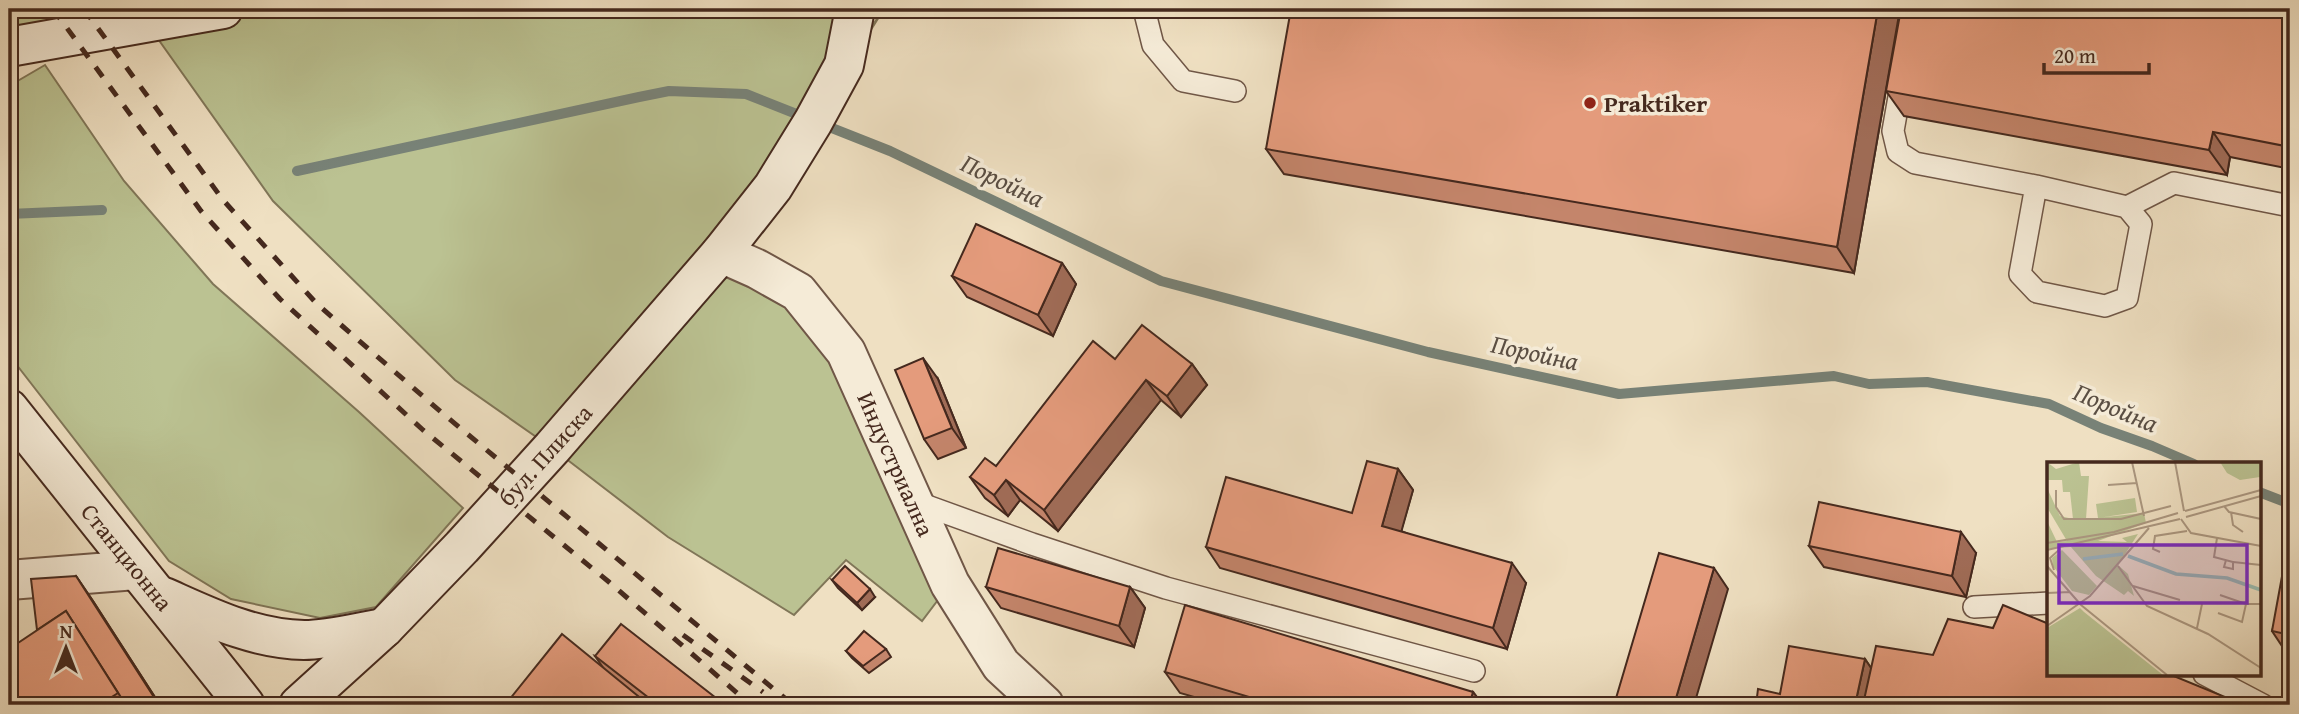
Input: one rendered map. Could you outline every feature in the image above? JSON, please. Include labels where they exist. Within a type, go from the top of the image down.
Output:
[{"type":"main road","points":[[14,49],[223,9]]},
{"type":"main road","points":[[844,65],[855,9]]},
{"type":"main road","points":[[844,65],[884,9]]},
{"type":"main road","name":"бул. Плиска","points":[[299,705],[384,628],[552,448],[721,253],[773,187],[844,65]]},
{"type":"main road","name":"Индустриална","points":[[721,253],[798,292],[846,352],[950,584],[1001,665],[1044,705]]},
{"type":"main road","name":"Станционна","points":[[9,409],[245,705]]},
{"type":"main road","points":[[9,580],[147,582],[227,625],[269,636],[305,640],[384,628]]},
{"type":"main road","points":[[345,705],[346,698],[384,628]]},
{"type":"lane","points":[[1144,9],[1153,45],[1184,81],[1235,91]]},
{"type":"lane","points":[[1905,63],[1893,131],[1898,152],[1915,163],[2036,186],[2127,207],[2141,224],[2127,298],[2105,306],[2037,292],[2020,274],[2036,186]]},
{"type":"lane","points":[[2127,207],[2174,183],[2290,206]]},
{"type":"lane","points":[[913,501],[1166,588],[1474,671]]},
{"type":"lane","points":[[1973,607],[2047,603]]},
{"type":"lane","points":[[2208,676],[2263,705]]},
{"type":"green space","points":[[9,9],[150,9],[9,32]]},
{"type":"green space","points":[[223,9],[855,9],[845,64],[884,9],[796,149],[721,253],[798,292],[950,584],[922,621],[846,560],[794,615],[668,537],[552,448],[455,380],[273,201],[146,22]]},
{"type":"green space","points":[[45,65],[124,181],[213,284],[463,508],[376,607],[320,618],[231,599],[169,561],[9,355],[9,86]]},
{"type":"building","name":"Praktiker","points":[[1291,9],[1878,9],[1837,247],[1266,149]]},
{"type":"building","points":[[1901,9],[2290,9],[2290,147],[2213,132],[2209,150],[1886,91]]},
{"type":"building","points":[[976,224],[1062,263],[1038,315],[952,276]]},
{"type":"building","points":[[1142,325],[1192,364],[1167,396],[1146,380],[1044,510],[1006,480],[994,495],[970,477],[985,458],[996,466],[1093,341],[1115,359]]},
{"type":"building","points":[[923,358],[952,428],[924,439],[895,370]]},
{"type":"building","points":[[1367,461],[1398,469],[1382,526],[1512,563],[1493,628],[1206,547],[1226,477],[1352,513]]},
{"type":"building","points":[[1819,502],[1961,532],[1952,576],[1809,546]]},
{"type":"building","points":[[998,548],[1130,587],[1119,626],[986,587]]},
{"type":"building","points":[[1659,553],[1714,568],[1674,705],[1614,705]]},
{"type":"building","points":[[845,566],[870,589],[857,603],[832,580]]},
{"type":"building","points":[[2283,571],[2290,572],[2290,635],[2272,631]]},
{"type":"building","points":[[76,576],[159,705],[111,705],[122,699],[66,611],[37,630],[31,579]]},
{"type":"building","points":[[1185,605],[1473,692],[1469,705],[1276,705],[1165,672]]},
{"type":"building","points":[[2003,605],[2047,623],[2047,676],[2174,676],[2230,699],[2228,705],[1890,705],[1864,700],[1876,646],[1933,655],[1948,619],[1993,628]]},
{"type":"building","points":[[66,611],[118,693],[99,705],[21,705],[9,686],[9,649]]},
{"type":"building","points":[[621,624],[725,705],[658,705],[595,656]]},
{"type":"building","points":[[864,631],[886,649],[863,666],[846,651]]},
{"type":"building","points":[[562,634],[649,705],[505,705]]},
{"type":"building","points":[[1789,646],[1865,659],[1855,705],[1756,705],[1758,689],[1780,694]]},
{"type":"waterway","name":"Поройна","points":[[297,171],[669,91],[746,94],[890,151],[1161,281],[1428,352],[1619,394],[1834,376],[1869,384],[1927,382],[2049,404],[2101,428],[2189,462]]},
{"type":"waterway","points":[[9,214],[102,210]]},
{"type":"waterway","name":"Поройна","points":[[2260,492],[2290,504]]},
{"type":"railway","points":[[53,9],[201,211],[280,299],[423,430],[609,582],[751,705]]},
{"type":"railway","points":[[84,9],[223,200],[317,304],[441,412],[793,705]]},
{"type":"railway","points":[[683,635],[763,692]]},
{"type":"place","name":"Praktiker","points":[[1590,103]]}]
